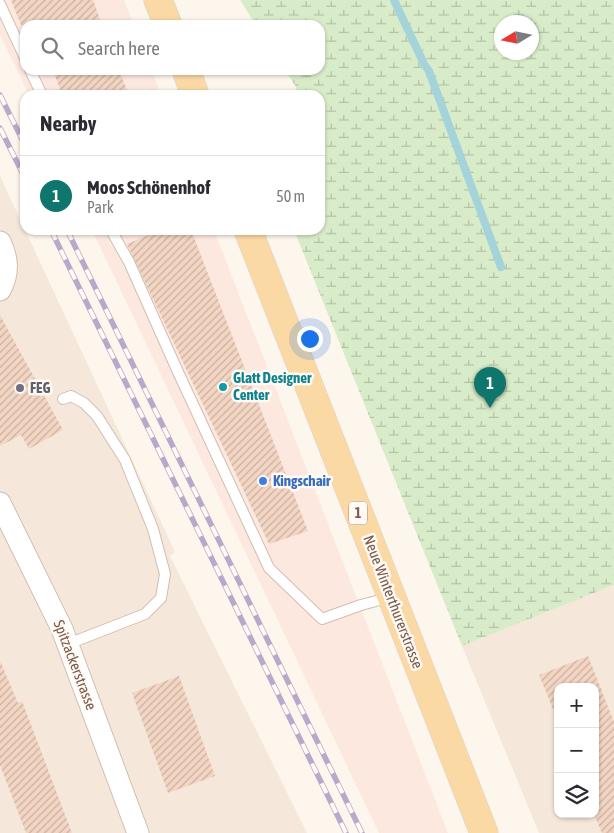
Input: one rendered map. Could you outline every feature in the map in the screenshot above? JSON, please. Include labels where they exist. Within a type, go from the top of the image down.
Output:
[{"type":"main road","points":[[158,0],[166,20]]},
{"type":"main road","points":[[188,75],[194,90]]},
{"type":"main road","name":"Neue Winterthurerstrasse","points":[[250,235],[484,833]]},
{"type":"street","points":[[0,242],[6,254],[6,279],[0,290]]},
{"type":"street","name":"Spitzackerstrasse","points":[[0,503],[62,629],[138,833]]},
{"type":"lane","points":[[0,4],[20,47]]},
{"type":"lane","points":[[32,75],[40,90]]},
{"type":"lane","points":[[115,235],[129,262],[182,382],[269,568],[322,619],[360,605],[391,597]]},
{"type":"lane","points":[[63,399],[71,396],[84,402],[97,416],[125,460],[153,529],[165,574],[161,598],[145,614],[68,644]]},
{"type":"shaded area","points":[[0,0],[124,0],[132,20],[20,20],[20,75],[154,75],[159,90],[27,90],[0,35]]},
{"type":"shaded area","points":[[0,176],[20,219],[20,235],[27,235],[175,552],[170,556],[307,833],[0,833]]},
{"type":"shaded area","points":[[94,235],[216,235],[448,833],[379,833]]},
{"type":"shaded area","points":[[614,585],[614,833],[539,833],[462,646]]},
{"type":"green space","points":[[240,0],[614,0],[614,585],[462,646],[296,235],[325,235],[325,90],[296,90],[288,75],[325,75],[325,20],[253,20]]},
{"type":"building","points":[[11,0],[93,0],[100,20],[20,20],[20,22]]},
{"type":"building","points":[[55,75],[121,75],[127,90],[60,90]]},
{"type":"building","name":"Glatt Designer Center","points":[[149,235],[193,235],[308,531],[269,544],[127,244]]},
{"type":"building","name":"FEG","points":[[0,315],[63,430],[29,449],[21,435],[0,446]]},
{"type":"building","points":[[588,656],[599,683],[554,683],[554,711],[539,675]]},
{"type":"building","points":[[0,661],[18,703],[22,701],[72,833],[26,833],[0,765]]},
{"type":"building","points":[[179,676],[215,776],[168,793],[132,693]]},
{"type":"building","points":[[599,684],[614,722],[614,833],[602,833],[596,818],[599,818]]},
{"type":"waterway","points":[[394,0],[429,71],[501,267]]},
{"type":"railway","points":[[0,95],[20,135]]},
{"type":"railway","points":[[0,128],[20,168]]},
{"type":"railway","points":[[53,235],[346,833]]},
{"type":"railway","points":[[69,235],[362,833]]},
{"type":"place","name":"Glatt Designer Center","points":[[223,387]]},
{"type":"place","name":"FEG","points":[[20,388]]},
{"type":"place","name":"Moos Schönenhof","points":[[490,408]]},
{"type":"place","name":"Kingschair","points":[[263,481]]}]
